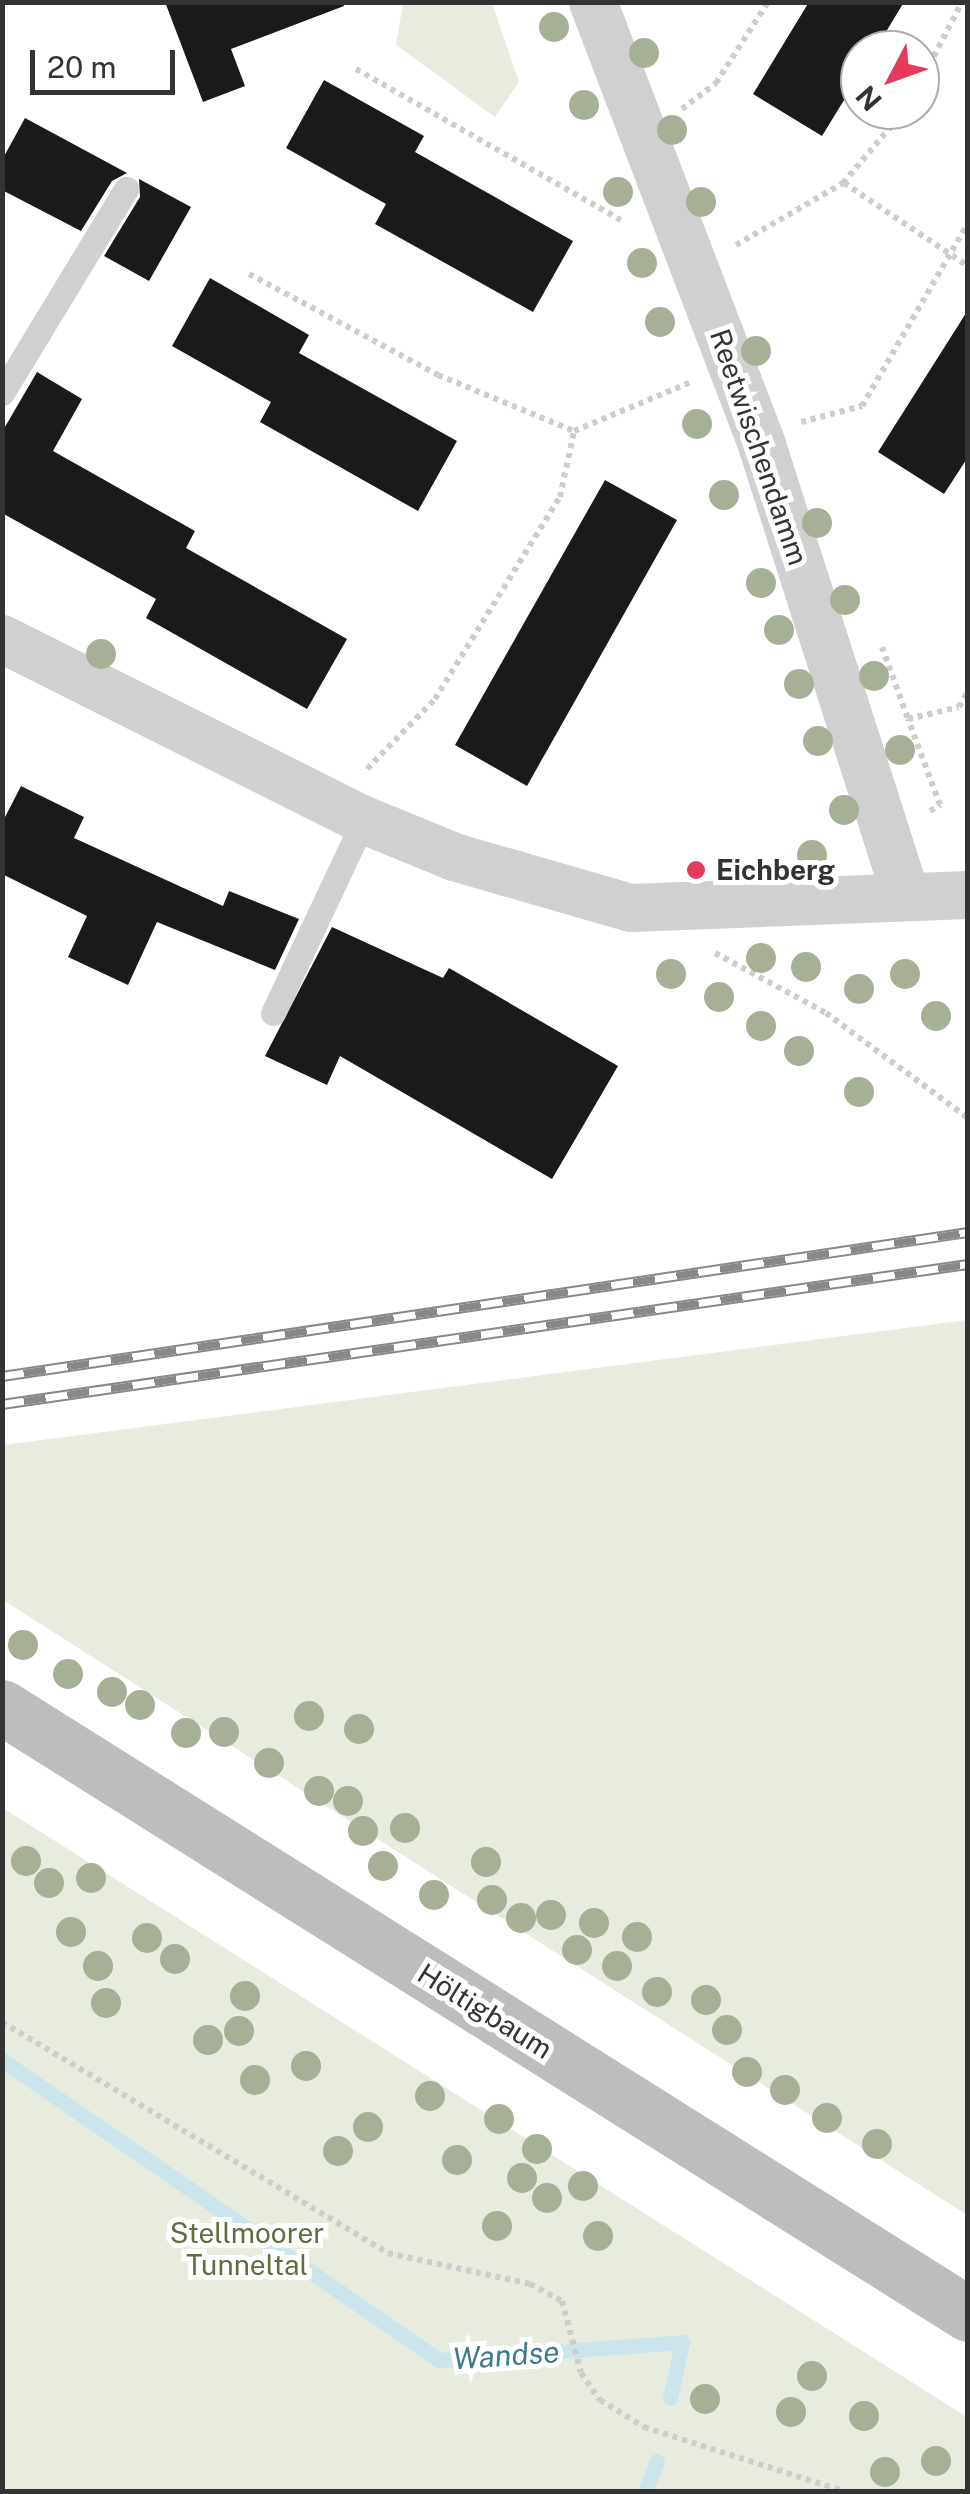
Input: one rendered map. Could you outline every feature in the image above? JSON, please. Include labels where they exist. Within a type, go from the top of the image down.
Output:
[{"type":"main road","name":"Höltigbaum","points":[[2,1708],[968,2314]]},
{"type":"street","name":"Reetwischendamm","points":[[593,2],[732,365],[890,833],[906,898]]},
{"type":"street","points":[[2,639],[364,820],[454,857],[630,908],[968,895]]},
{"type":"lane","points":[[2,393],[126,189]]},
{"type":"lane","points":[[273,1012],[364,820]]},
{"type":"path","points":[[645,138],[716,83],[768,2]]},
{"type":"path","points":[[940,44],[962,2]]},
{"type":"path","points":[[356,69],[695,265],[843,183],[889,130]]},
{"type":"path","points":[[843,183],[968,266]]},
{"type":"path","points":[[805,442],[798,423],[862,406],[947,252],[968,224]]},
{"type":"path","points":[[249,274],[438,374],[574,431],[732,365]]},
{"type":"path","points":[[364,771],[435,700],[560,497],[574,431]]},
{"type":"path","points":[[874,626],[940,806],[890,833]]},
{"type":"path","points":[[908,719],[958,707],[968,691]]},
{"type":"path","points":[[712,951],[826,1012],[968,1118]]},
{"type":"path","points":[[2,2022],[388,2254],[530,2284],[562,2301],[572,2324],[581,2373],[600,2400],[644,2427],[846,2492]]},
{"type":"green space","points":[[403,3],[492,3],[519,82],[495,117],[396,45]]},
{"type":"green space","points":[[967,1320],[967,2215],[3,1600],[3,1445]]},
{"type":"green space","name":"Stellmoorer Tunneltal","points":[[3,1808],[967,2417],[967,2491],[3,2491]]},
{"type":"building","points":[[165,2],[343,2],[344,6],[231,49],[245,86],[203,102]]},
{"type":"building","points":[[809,2],[904,2],[887,30],[840,30],[840,107],[822,136],[753,94]]},
{"type":"building","points":[[324,80],[424,136],[415,152],[573,241],[533,312],[375,224],[386,204],[286,148]]},
{"type":"building","points":[[25,118],[127,173],[112,181],[81,231],[2,190],[2,160]]},
{"type":"building","points":[[139,179],[191,207],[149,281],[104,256],[140,197]]},
{"type":"building","points":[[210,278],[309,335],[299,353],[457,441],[418,511],[260,422],[271,402],[172,346]]},
{"type":"building","points":[[968,310],[968,457],[944,494],[878,452]]},
{"type":"building","points":[[37,372],[82,399],[53,451],[195,531],[186,548],[347,639],[307,709],[146,618],[156,599],[2,513],[2,432]]},
{"type":"building","points":[[605,480],[677,520],[527,786],[455,745]]},
{"type":"building","points":[[21,786],[84,817],[74,838],[223,906],[229,891],[299,919],[275,970],[157,922],[128,985],[68,957],[87,916],[2,874],[2,823]]},
{"type":"building","points":[[332,927],[443,978],[449,968],[618,1066],[552,1179],[340,1056],[327,1085],[265,1056]]},
{"type":"waterway","name":"Wandse","points":[[2,2060],[439,2360],[682,2342],[670,2398]]},
{"type":"waterway","points":[[645,2492],[657,2461]]},
{"type":"railway","points":[[2,1376],[968,1232]]},
{"type":"railway","points":[[2,1404],[968,1264]]},
{"type":"place","name":"Eichberg","points":[[696,870]]}]
